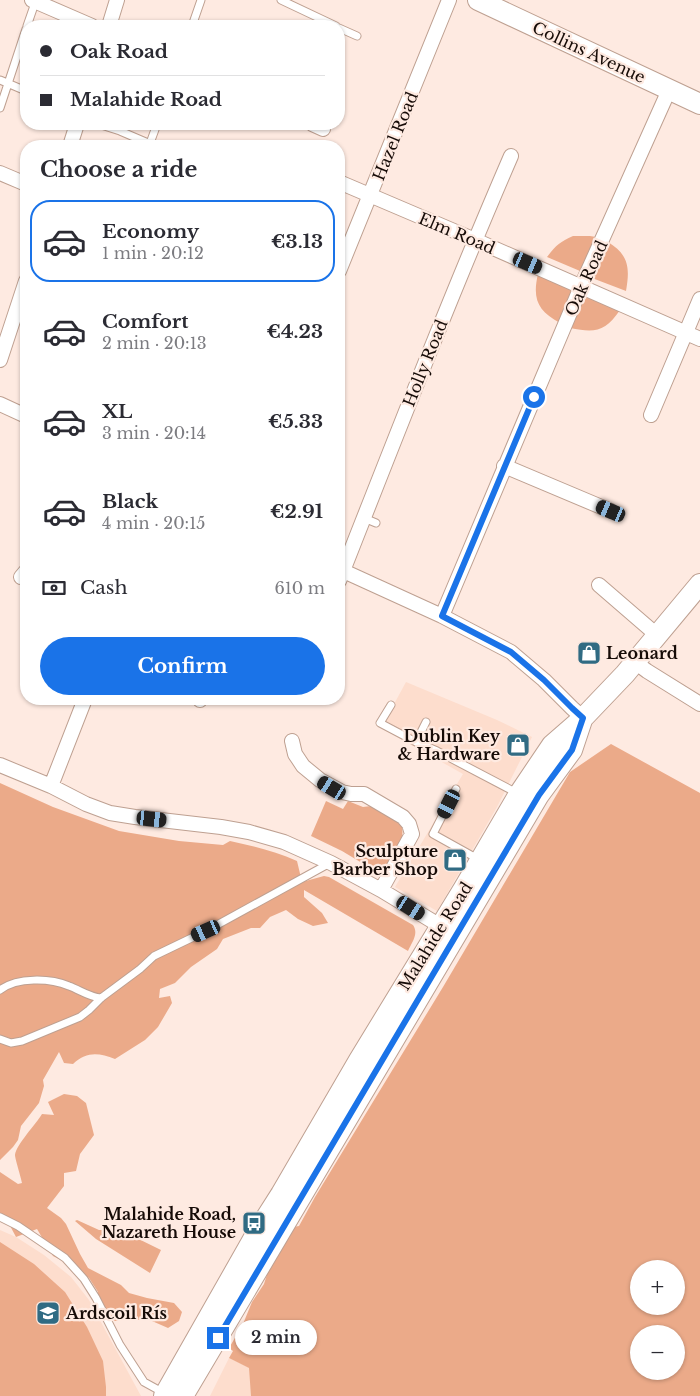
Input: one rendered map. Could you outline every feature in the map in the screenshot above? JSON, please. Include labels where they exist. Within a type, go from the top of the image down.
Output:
[{"type":"main road","name":"Collins Avenue","points":[[478,0],[700,104]]},
{"type":"main road","name":"Malahide Road","points":[[448,931],[480,861],[519,794],[552,745],[583,718],[635,662],[700,584]]},
{"type":"main road","name":"Malahide Road","points":[[175,1391],[263,1221],[288,1199],[448,931],[539,795],[572,750],[583,718]]},
{"type":"street","points":[[34,0],[79,20]]},
{"type":"street","points":[[111,20],[117,0]]},
{"type":"street","name":"Hazel Road","points":[[345,256],[449,0]]},
{"type":"street","name":"Oak Road","points":[[442,616],[504,466],[669,90]]},
{"type":"street","name":"Holly Road","points":[[345,565],[370,520],[406,408],[511,156]]},
{"type":"street","points":[[0,173],[20,181]]},
{"type":"street","name":"Elm Road","points":[[345,185],[700,339]]},
{"type":"street","points":[[0,360],[20,299]]},
{"type":"street","points":[[651,415],[700,299]]},
{"type":"street","points":[[0,404],[20,413]]},
{"type":"street","points":[[504,466],[611,511]]},
{"type":"street","points":[[345,576],[442,616],[511,652],[544,680],[583,718]]},
{"type":"street","points":[[599,584],[658,636]]},
{"type":"street","points":[[615,598],[625,588]]},
{"type":"street","points":[[635,662],[700,704]]},
{"type":"street","points":[[51,786],[83,705]]},
{"type":"street","points":[[292,741],[296,754],[303,766],[320,780],[342,792],[364,794],[403,816],[410,824],[412,834],[381,890]]},
{"type":"street","points":[[0,765],[110,813],[222,827],[284,842],[330,863],[381,890],[448,931]]},
{"type":"lane","points":[[29,20],[34,0]]},
{"type":"lane","points":[[194,20],[201,0]]},
{"type":"lane","points":[[281,0],[322,20]]},
{"type":"lane","points":[[345,31],[357,36]]},
{"type":"lane","points":[[0,108],[20,49]]},
{"type":"lane","points":[[0,80],[20,89]]},
{"type":"lane","points":[[117,130],[140,140]]},
{"type":"lane","points":[[391,705],[380,723],[519,794]]},
{"type":"lane","points":[[416,742],[426,722]]},
{"type":"lane","points":[[456,789],[433,834],[480,861]]},
{"type":"lane","points":[[0,1039],[11,1043],[22,1041],[80,1017],[154,956],[206,931],[330,863]]},
{"type":"lane","points":[[0,990],[14,983],[38,980],[68,985],[93,998],[101,998]]},
{"type":"lane","points":[[0,1217],[18,1226],[65,1258],[84,1279],[120,1345],[144,1382],[175,1391]]},
{"type":"shaded area","points":[[573,236],[596,237],[580,271],[547,257],[558,244]]},
{"type":"shaded area","points":[[608,242],[624,257],[628,269],[626,291],[592,278]]},
{"type":"shaded area","points":[[538,274],[573,289],[560,323],[546,314],[538,303],[536,283]]},
{"type":"shaded area","points":[[586,296],[620,310],[609,323],[599,329],[570,328]]},
{"type":"shaded area","points":[[406,682],[497,720],[532,737],[497,807],[437,911],[395,887],[463,774],[381,728]]},
{"type":"shaded area","points":[[611,744],[700,793],[700,1396],[251,1396],[249,1368],[229,1358],[233,1351],[229,1348],[243,1324],[252,1302],[264,1284],[270,1265],[293,1227],[299,1226],[570,772]]},
{"type":"shaded area","points":[[0,783],[53,807],[119,831],[179,841],[223,845],[230,841],[280,854],[297,861],[302,882],[324,876],[329,877],[413,925],[415,928],[414,938],[408,951],[304,890],[304,897],[322,913],[328,923],[313,926],[298,919],[286,910],[270,917],[260,928],[251,928],[223,939],[217,949],[191,967],[175,983],[160,989],[159,998],[170,996],[172,1003],[158,1027],[145,1040],[115,1059],[93,1054],[83,1057],[73,1064],[64,1063],[59,1052],[43,1080],[44,1086],[39,1103],[21,1126],[18,1140],[0,1160]]},
{"type":"shaded area","points":[[326,801],[343,809],[348,801],[363,807],[371,806],[401,823],[402,840],[389,865],[387,864],[379,870],[372,869],[342,851],[311,836]]},
{"type":"shaded area","points":[[64,1094],[77,1096],[86,1103],[94,1135],[80,1154],[76,1171],[64,1173],[64,1186],[47,1208],[66,1224],[88,1268],[121,1285],[129,1293],[174,1303],[182,1312],[179,1321],[168,1328],[152,1321],[130,1319],[115,1321],[105,1315],[96,1298],[98,1292],[89,1278],[71,1265],[53,1256],[37,1229],[16,1237],[7,1220],[0,1217],[0,1172],[18,1184],[22,1183],[15,1157],[16,1151],[42,1114],[54,1115],[48,1102]]},
{"type":"shaded area","points":[[77,1220],[99,1230],[103,1230],[106,1223],[161,1250],[150,1273],[96,1239],[75,1221]]},
{"type":"shaded area","name":"Ardscoil Rís","points":[[0,1230],[16,1237],[44,1255],[71,1277],[89,1300],[141,1396],[0,1396]]},
{"type":"shaded area","name":"Ardscoil Rís","points":[[0,1242],[34,1264],[65,1292],[87,1327],[103,1361],[106,1396],[0,1396]]},
{"type":"shaded area","points":[[229,1358],[254,1370],[316,1396],[210,1396]]},
{"type":"place","name":"Leonard","points":[[589,653]]},
{"type":"place","name":"Dublin Key & Hardware","points":[[518,745]]},
{"type":"place","name":"Sculpture Barber Shop","points":[[455,860]]},
{"type":"place","name":"Malahide Road, Nazareth House","points":[[254,1223]]},
{"type":"place","name":"Ardscoil Rís","points":[[48,1313]]},
{"type":"route","points":[[218,1338],[539,795],[572,750],[583,718],[544,680],[511,652],[442,616],[534,397]]}]
